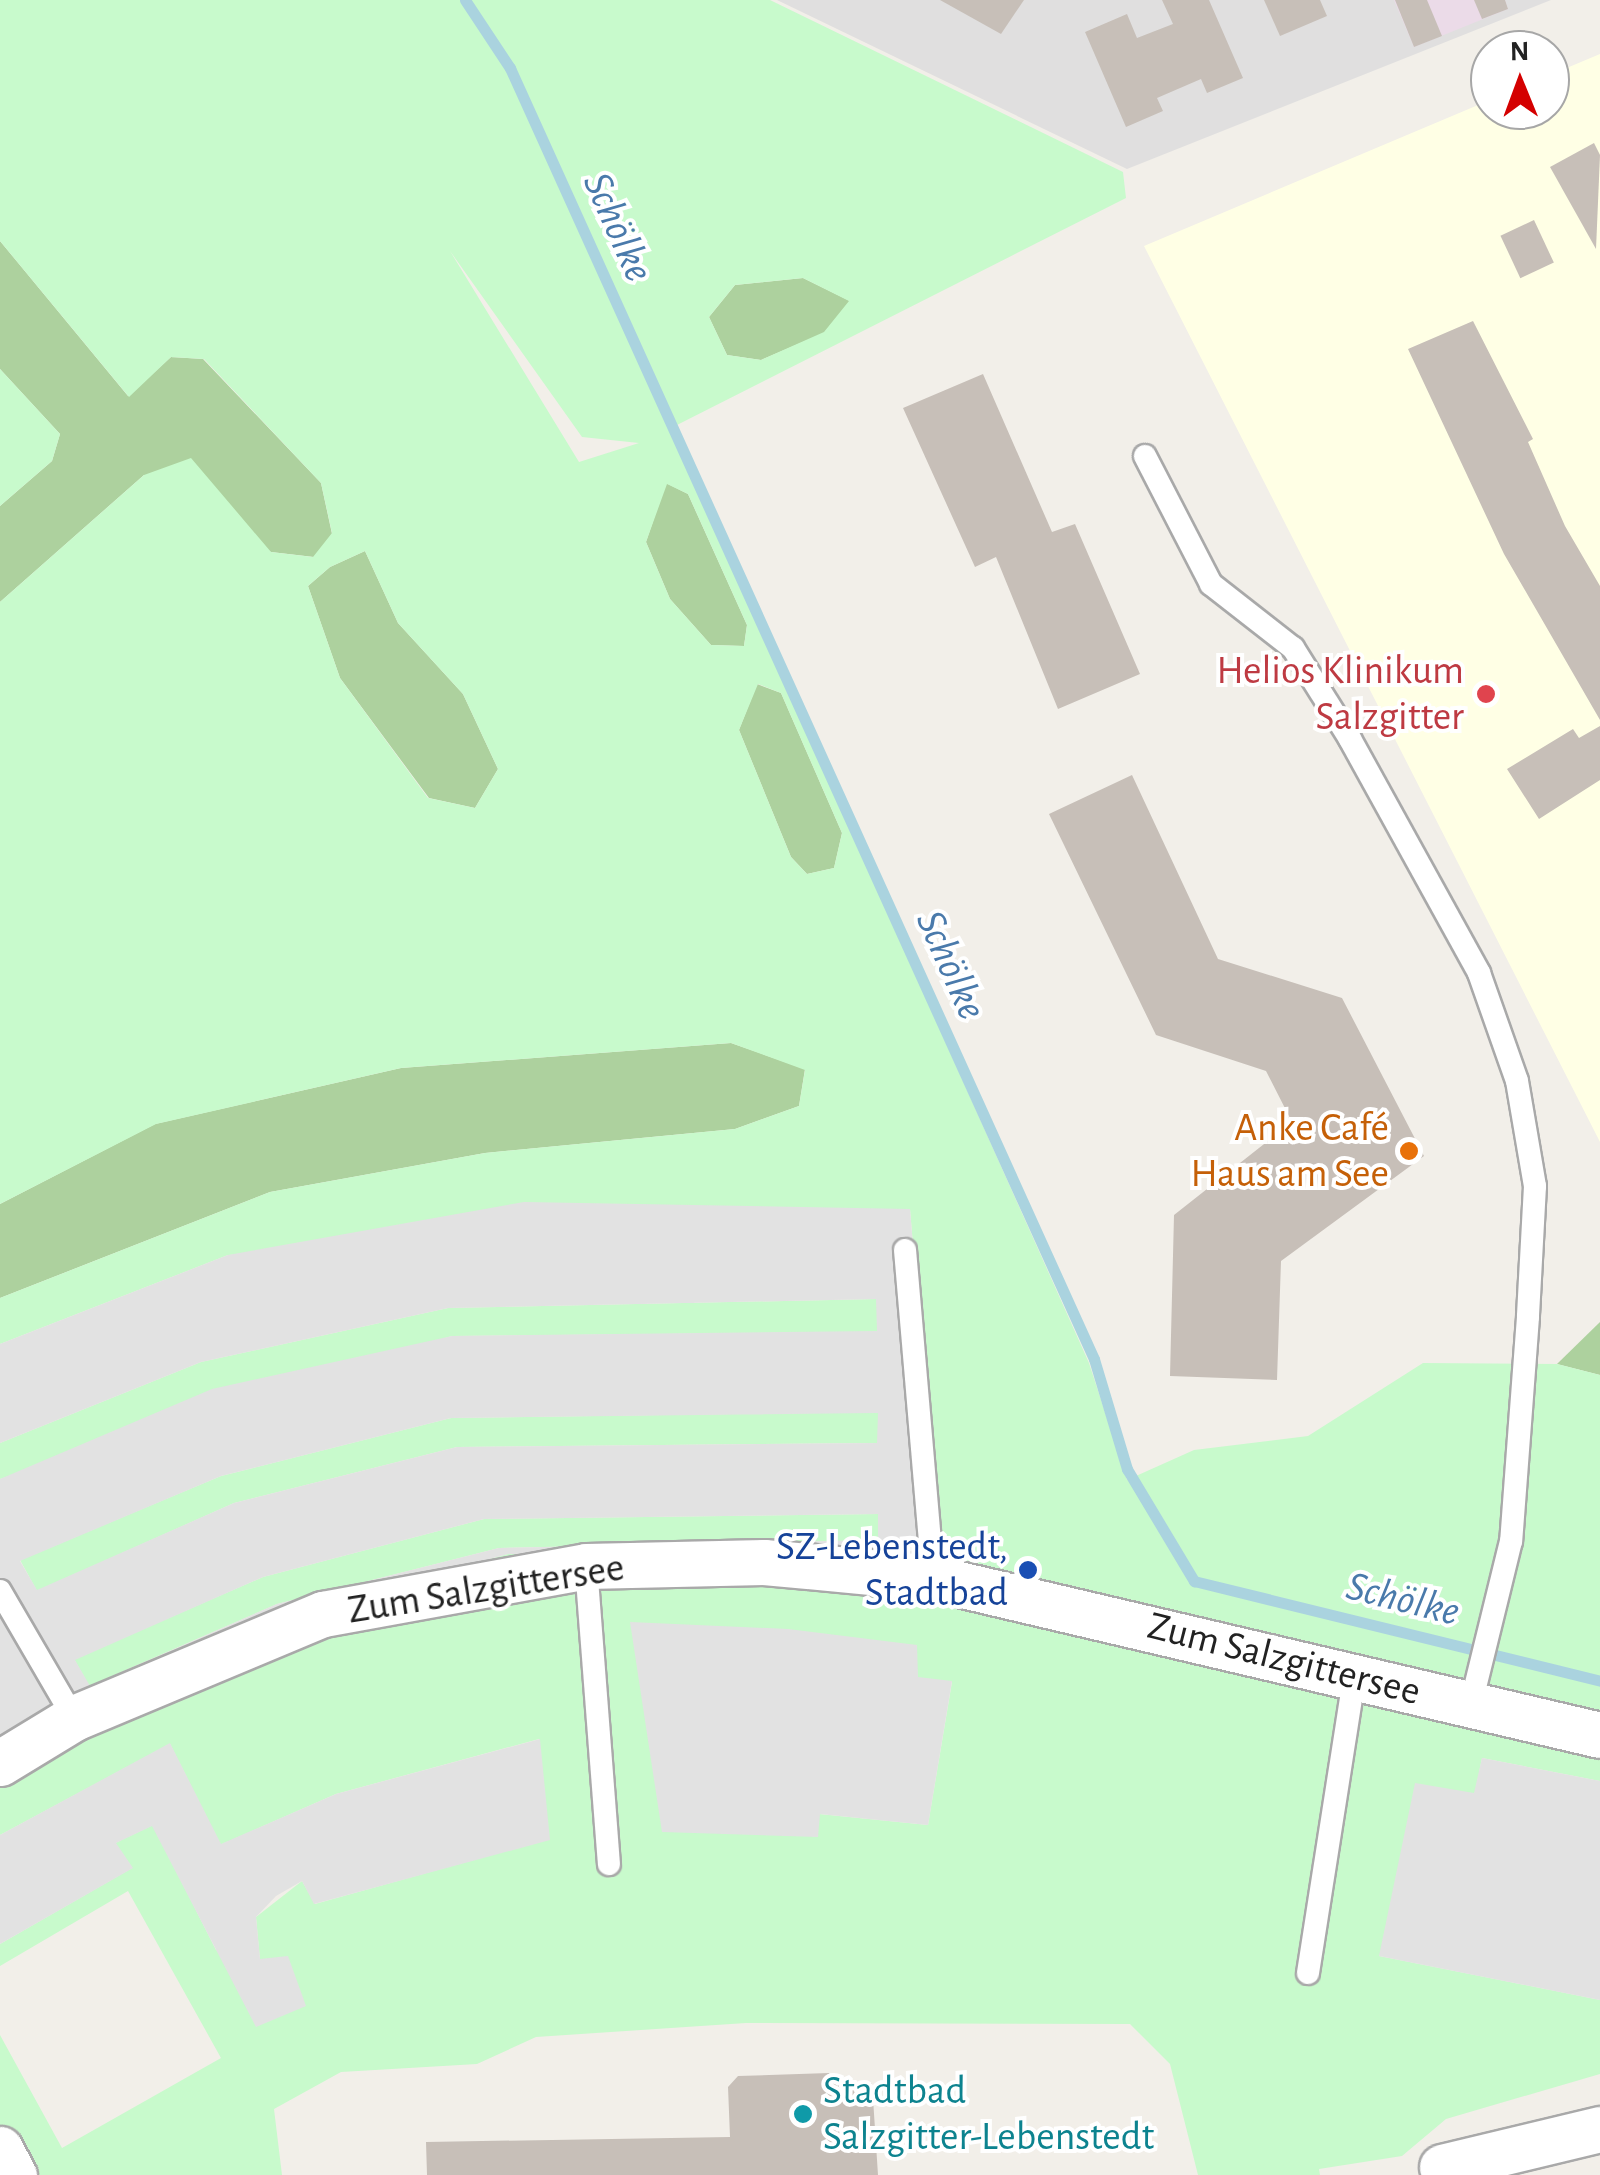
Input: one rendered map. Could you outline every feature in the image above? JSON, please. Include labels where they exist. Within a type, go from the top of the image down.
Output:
[{"type":"street","name":"Zum Salzgittersee","points":[[0,1763],[74,1718],[322,1614],[586,1566],[764,1562],[933,1578],[1354,1679],[1475,1688],[1600,1734]]},
{"type":"street","points":[[1442,2168],[1600,2129]]},
{"type":"street","points":[[0,2149],[14,2175]]},
{"type":"lane","name":"Zum Salzgittersee","points":[[1145,456],[1211,584],[1293,648],[1350,739],[1479,972],[1516,1081],[1535,1186],[1510,1541],[1475,1688]]},
{"type":"lane","points":[[905,1250],[933,1578]]},
{"type":"lane","points":[[586,1566],[608,1864]]},
{"type":"lane","points":[[0,1590],[74,1718]]},
{"type":"lane","points":[[1308,1973],[1354,1679]]},
{"type":"shaded area","points":[[777,0],[1551,0],[1470,30],[1127,169]]},
{"type":"shaded area","points":[[1394,0],[1505,0],[1508,9],[1414,47]]},
{"type":"shaded area","name":"Helios Klinikum Salzgitter","points":[[1600,54],[1600,1142],[1144,246],[1470,108],[1470,130],[1570,130],[1570,67]]},
{"type":"shaded area","points":[[524,1202],[910,1209],[939,1562],[843,1552],[508,1554],[312,1607],[0,1744],[0,1479],[212,1389],[452,1336],[877,1331],[876,1299],[448,1308],[201,1362],[0,1443],[0,1344],[228,1255]],"holes":[[[878,1413],[877,1443],[457,1447],[234,1503],[37,1590],[20,1561],[221,1476],[451,1418]],[[878,1514],[878,1540],[499,1548],[277,1604],[90,1686],[75,1660],[263,1577],[484,1519]]]},
{"type":"shaded area","points":[[630,1622],[788,1629],[917,1645],[918,1677],[952,1681],[928,1825],[820,1814],[818,1837],[662,1832]]},
{"type":"shaded area","points":[[540,1739],[550,1840],[314,1904],[302,1881],[276,1896],[256,1917],[260,1959],[288,1956],[306,2006],[256,2027],[152,1826],[116,1843],[133,1868],[0,1944],[0,1835],[170,1743],[221,1844],[336,1794]]},
{"type":"shaded area","points":[[1482,1758],[1600,1781],[1600,2000],[1379,1956],[1415,1783],[1474,1793]]},
{"type":"green space","points":[[0,0],[770,0],[1123,172],[1126,198],[671,428],[1089,1363],[1127,1480],[1194,1450],[1308,1436],[1423,1363],[1557,1364],[1600,1375],[1600,1781],[1482,1758],[1475,1793],[1379,1956],[1600,2000],[1600,2074],[1446,2119],[1402,2156],[1319,2169],[1320,2175],[1198,2175],[1170,2064],[1130,2024],[746,2023],[536,2037],[477,2064],[341,2072],[274,2109],[282,2175],[0,2175],[0,2035],[62,2148],[221,2058],[128,1891],[0,1966],[0,1944],[132,1868],[115,1843],[153,1825],[216,1950],[260,1960],[256,1917],[302,1881],[315,1904],[549,1839],[539,1739],[336,1794],[220,1845],[170,1744],[0,1835],[0,1744],[312,1607],[508,1554],[843,1552],[939,1561],[910,1209],[228,1255],[0,1344],[0,1298],[270,1192],[485,1153],[735,1129],[799,1106],[805,1070],[731,1043],[401,1068],[156,1124],[0,1204],[0,602],[144,475],[191,458],[271,552],[313,557],[332,533],[321,483],[204,359],[171,357],[129,397],[0,241]],"holes":[[[450,251],[582,437],[639,443],[579,462]],[[803,278],[849,301],[824,332],[761,360],[727,355],[709,317],[735,285]],[[667,484],[688,494],[747,625],[744,646],[711,645],[670,599],[646,542]],[[365,551],[398,623],[463,694],[498,769],[475,808],[428,798],[340,678],[308,586],[330,567]],[[758,684],[781,693],[842,833],[834,868],[807,874],[791,857],[739,730]],[[788,1629],[918,1678],[952,1682],[928,1825],[819,1814],[817,1837]]]},
{"type":"green space","points":[[0,241],[128,396],[171,357],[203,359],[321,483],[332,534],[314,557],[271,552],[144,475],[0,602],[0,506],[52,461],[60,434],[0,369]]},
{"type":"green space","points":[[803,278],[850,301],[824,333],[761,360],[727,355],[709,317],[735,285]]},
{"type":"green space","points":[[0,369],[60,434],[52,461],[0,506]]},
{"type":"green space","points":[[666,483],[688,494],[747,625],[744,646],[711,645],[670,599],[646,542]]},
{"type":"green space","points":[[365,551],[398,623],[463,694],[498,769],[475,808],[429,798],[340,678],[308,586],[330,567]]},
{"type":"green space","points":[[757,684],[781,693],[842,833],[834,868],[807,874],[791,857],[739,730]]},
{"type":"green space","points":[[731,1043],[805,1069],[799,1106],[735,1129],[485,1153],[270,1192],[0,1298],[0,1204],[155,1124],[401,1068]]},
{"type":"green space","points":[[877,1299],[877,1332],[452,1336],[0,1479],[0,1443],[201,1362],[448,1308]]},
{"type":"green space","points":[[1600,1322],[1600,1375],[1557,1364]]},
{"type":"green space","points":[[878,1412],[878,1443],[457,1447],[234,1503],[37,1591],[20,1560],[221,1476],[451,1418]]},
{"type":"green space","points":[[879,1514],[879,1540],[499,1548],[277,1604],[89,1686],[74,1659],[263,1577],[484,1519]]},
{"type":"building","points":[[940,0],[1024,0],[1001,34]]},
{"type":"building","points":[[1162,0],[1209,0],[1243,78],[1207,93],[1201,79],[1157,98],[1163,111],[1126,127],[1085,32],[1127,14],[1137,38],[1173,24]]},
{"type":"building","points":[[1264,0],[1320,0],[1327,16],[1280,36]]},
{"type":"building","points":[[1395,0],[1427,0],[1442,36],[1414,47]]},
{"type":"building","points":[[1474,0],[1505,0],[1508,9],[1482,19]]},
{"type":"building","points":[[1594,143],[1600,155],[1596,249],[1550,167]]},
{"type":"building","points":[[1534,220],[1554,263],[1520,278],[1500,236]]},
{"type":"building","points":[[1473,321],[1533,439],[1528,442],[1565,526],[1600,586],[1600,720],[1504,554],[1408,349]]},
{"type":"building","points":[[983,374],[1052,532],[1075,524],[1140,674],[1058,709],[996,557],[975,567],[903,408]]},
{"type":"building","points":[[1600,726],[1600,780],[1539,819],[1507,769],[1573,729],[1579,738]]},
{"type":"building","points":[[1132,775],[1218,959],[1342,998],[1424,1156],[1281,1261],[1277,1380],[1170,1376],[1174,1215],[1292,1122],[1266,1071],[1156,1035],[1049,814]]},
{"type":"building","name":"Stadtbad Salzgitter-Lebenstedt","points":[[829,2073],[835,2084],[872,2083],[878,2175],[427,2175],[426,2142],[730,2137],[728,2087],[738,2076]]},
{"type":"waterway","name":"Schölke","points":[[465,0],[510,68],[1094,1359],[1127,1469],[1194,1581],[1600,1681]]},
{"type":"place","name":"Helios Klinikum Salzgitter","points":[[1486,694]]},
{"type":"place","name":"Anke Café Haus am See","points":[[1409,1151]]},
{"type":"place","name":"SZ-Lebenstedt, Stadtbad","points":[[1028,1570]]},
{"type":"place","name":"Stadtbad Salzgitter-Lebenstedt","points":[[803,2114]]}]
